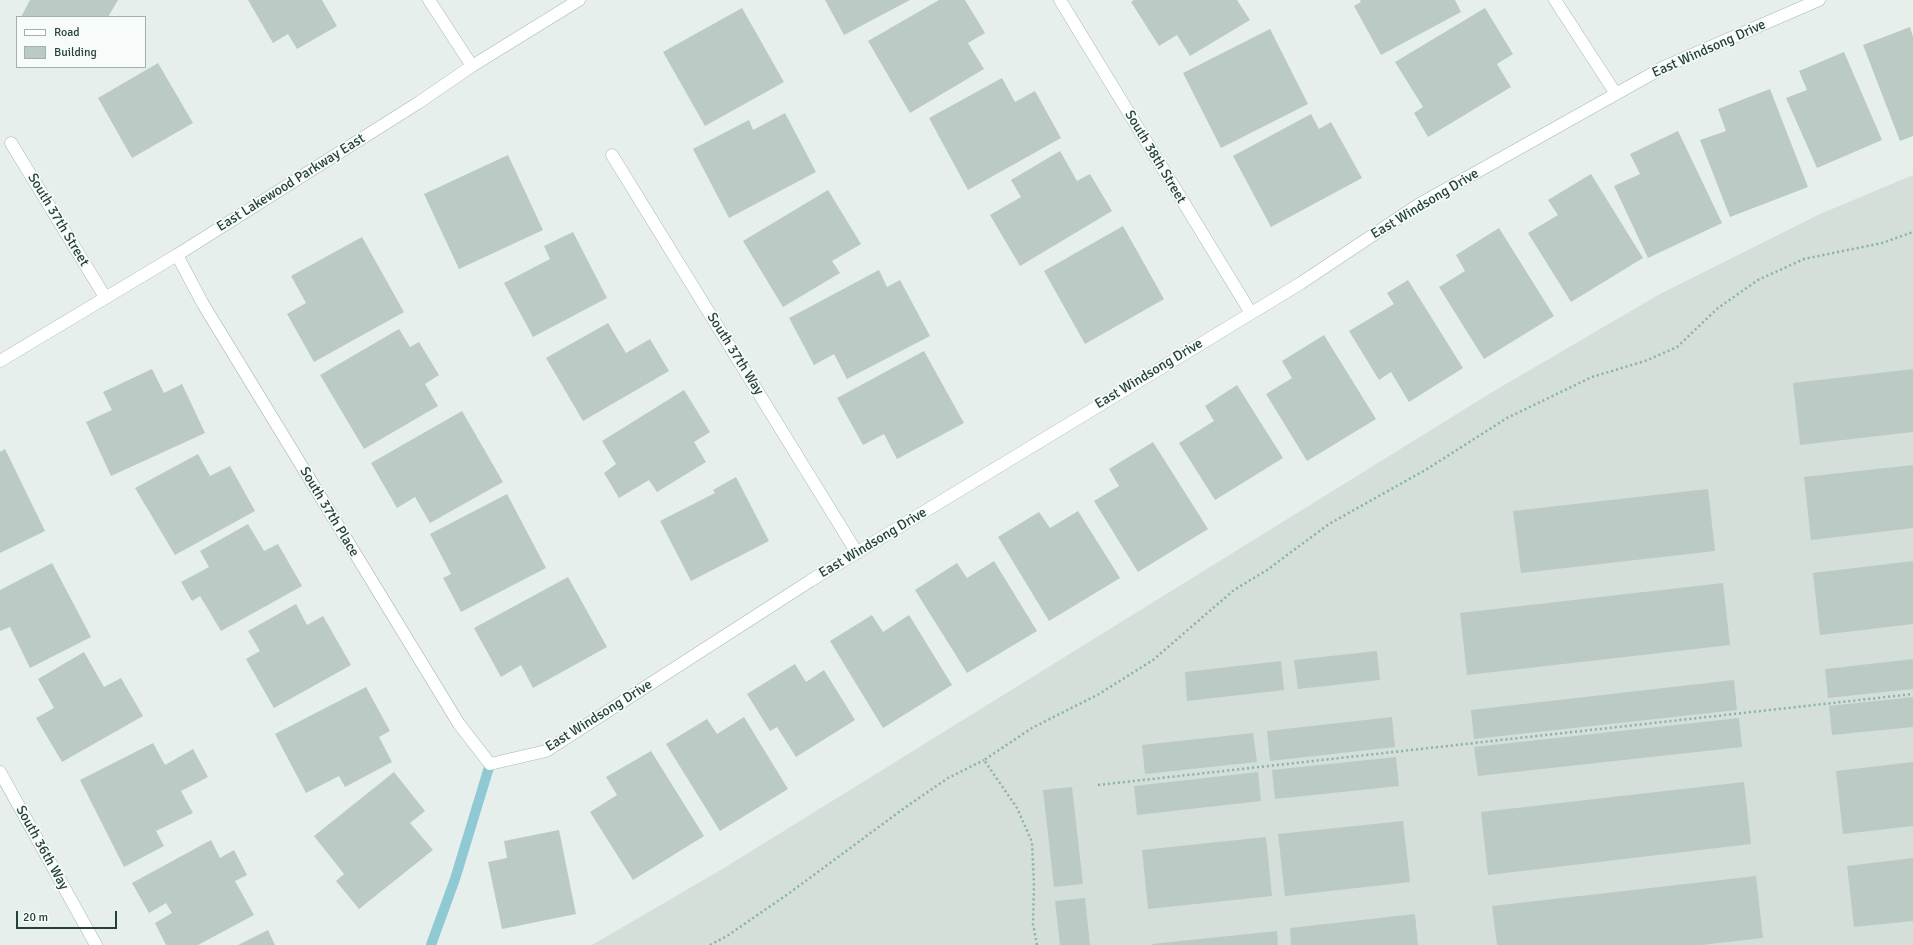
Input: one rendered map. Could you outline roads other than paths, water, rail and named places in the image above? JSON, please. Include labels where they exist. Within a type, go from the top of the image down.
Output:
[{"type":"street","points":[[429,0],[472,66]]},
{"type":"street","name":"East Lakewood Parkway East","points":[[0,361],[177,255],[578,0]]},
{"type":"street","name":"South 38th Street","points":[[1060,0],[1251,313]]},
{"type":"street","points":[[1555,0],[1616,94]]},
{"type":"street","name":"East Windsong Drive","points":[[490,764],[546,751],[857,552],[1301,283],[1418,205],[1664,67],[1820,0]]},
{"type":"street","name":"South 37th Street","points":[[11,143],[105,297]]},
{"type":"street","name":"South 37th Way","points":[[612,155],[857,552]]},
{"type":"street","name":"South 37th Place","points":[[177,255],[203,304],[458,724],[490,764]]},
{"type":"street","name":"South 36th Way","points":[[0,772],[96,945]]},
{"type":"waterway","points":[[431,945],[455,879],[490,764]]}]
